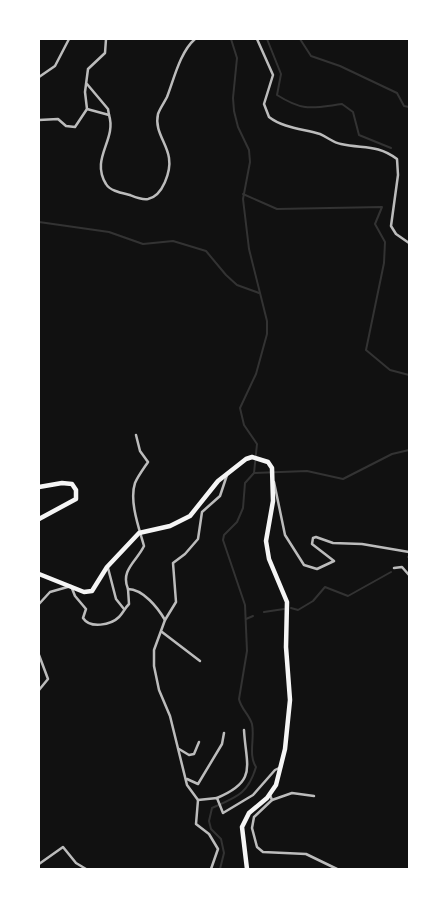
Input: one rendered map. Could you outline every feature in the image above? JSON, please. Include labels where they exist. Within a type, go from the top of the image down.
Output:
[{"type":"main road","points":[[39,574],[84,592],[92,591],[107,567],[139,533],[170,526],[190,516],[209,490],[246,458],[263,459],[272,468],[273,501],[266,541],[269,560],[287,602],[286,638],[290,700],[282,766],[276,786],[270,795],[249,813],[242,827],[247,869]]},
{"type":"main road","points":[[39,487],[62,483],[72,484],[76,490],[76,498],[39,519]]},
{"type":"street","points":[[39,78],[55,66],[69,39]]},
{"type":"street","points":[[39,120],[58,119],[66,126],[75,127],[87,109],[85,92],[88,69],[105,53],[106,39]]},
{"type":"street","points":[[86,83],[108,109],[111,122],[108,139],[99,160],[106,185],[112,189],[149,199],[163,188],[169,158],[160,135],[158,113],[184,54],[195,39]]},
{"type":"street","points":[[257,39],[273,75],[264,104],[268,116],[295,128],[321,134],[340,144],[368,145],[390,153],[397,158],[398,175],[390,226],[396,234],[409,243]]},
{"type":"street","points":[[87,109],[109,115]]},
{"type":"street","points":[[39,604],[50,592],[71,586],[75,596],[86,609],[83,618],[92,624],[110,623],[118,618],[129,604],[126,580],[130,563],[144,546],[139,533],[134,497],[135,483],[148,462],[140,451],[136,434]]},
{"type":"street","points":[[211,869],[218,849],[210,834],[196,824],[198,800],[186,778],[170,716],[159,690],[154,666],[154,650],[165,620],[176,602],[173,563],[185,554],[198,538],[202,512],[220,496],[227,475]]},
{"type":"street","points":[[273,477],[285,535],[304,565],[317,569],[334,561],[312,544],[313,538],[316,537],[333,543],[362,544],[409,552]]},
{"type":"street","points":[[107,567],[116,599],[124,609]]},
{"type":"street","points":[[394,568],[402,567],[409,575]]},
{"type":"street","points":[[128,589],[138,591],[165,620]]},
{"type":"street","points":[[161,632],[200,661]]},
{"type":"street","points":[[39,655],[48,678],[39,690]]},
{"type":"street","points":[[198,800],[218,800],[243,783],[248,772],[244,730]]},
{"type":"street","points":[[186,778],[198,784],[222,744],[224,732]]},
{"type":"street","points":[[178,750],[189,756],[194,754],[199,742]]},
{"type":"street","points":[[218,800],[222,813],[248,798],[275,770],[282,766]]},
{"type":"street","points":[[314,796],[292,793],[272,800],[254,817],[252,828],[257,847],[263,852],[306,854],[336,869]]},
{"type":"street","points":[[270,795],[272,800]]},
{"type":"street","points":[[39,864],[63,847],[76,863],[86,869]]},
{"type":"waterway","points":[[220,869],[224,853],[221,839],[211,829],[209,821],[212,808],[240,794],[249,783],[256,767],[252,757],[252,724],[239,699],[247,651],[245,605],[223,540],[224,535],[237,522],[243,508],[245,483],[254,473],[257,444],[244,425],[240,408],[256,374],[267,334],[267,321],[249,249],[243,199],[250,162],[249,150],[238,127],[234,111],[233,98],[237,58],[231,39]]},
{"type":"waterway","points":[[267,39],[281,74],[277,95],[294,104],[308,107],[342,104],[353,112],[359,135],[391,148]]},
{"type":"waterway","points":[[300,39],[311,56],[340,66],[397,93],[404,106],[409,107]]},
{"type":"waterway","points":[[243,194],[277,209],[382,207],[375,224],[385,242],[384,263],[366,350],[390,370],[409,375]]},
{"type":"waterway","points":[[39,222],[109,232],[143,244],[173,241],[206,251],[237,285],[259,293]]},
{"type":"waterway","points":[[254,473],[307,471],[343,479],[392,454],[409,450]]},
{"type":"waterway","points":[[291,608],[298,610],[313,601],[325,587],[348,596],[391,572]]},
{"type":"waterway","points":[[264,612],[284,609]]},
{"type":"waterway","points":[[246,619],[253,616]]}]
